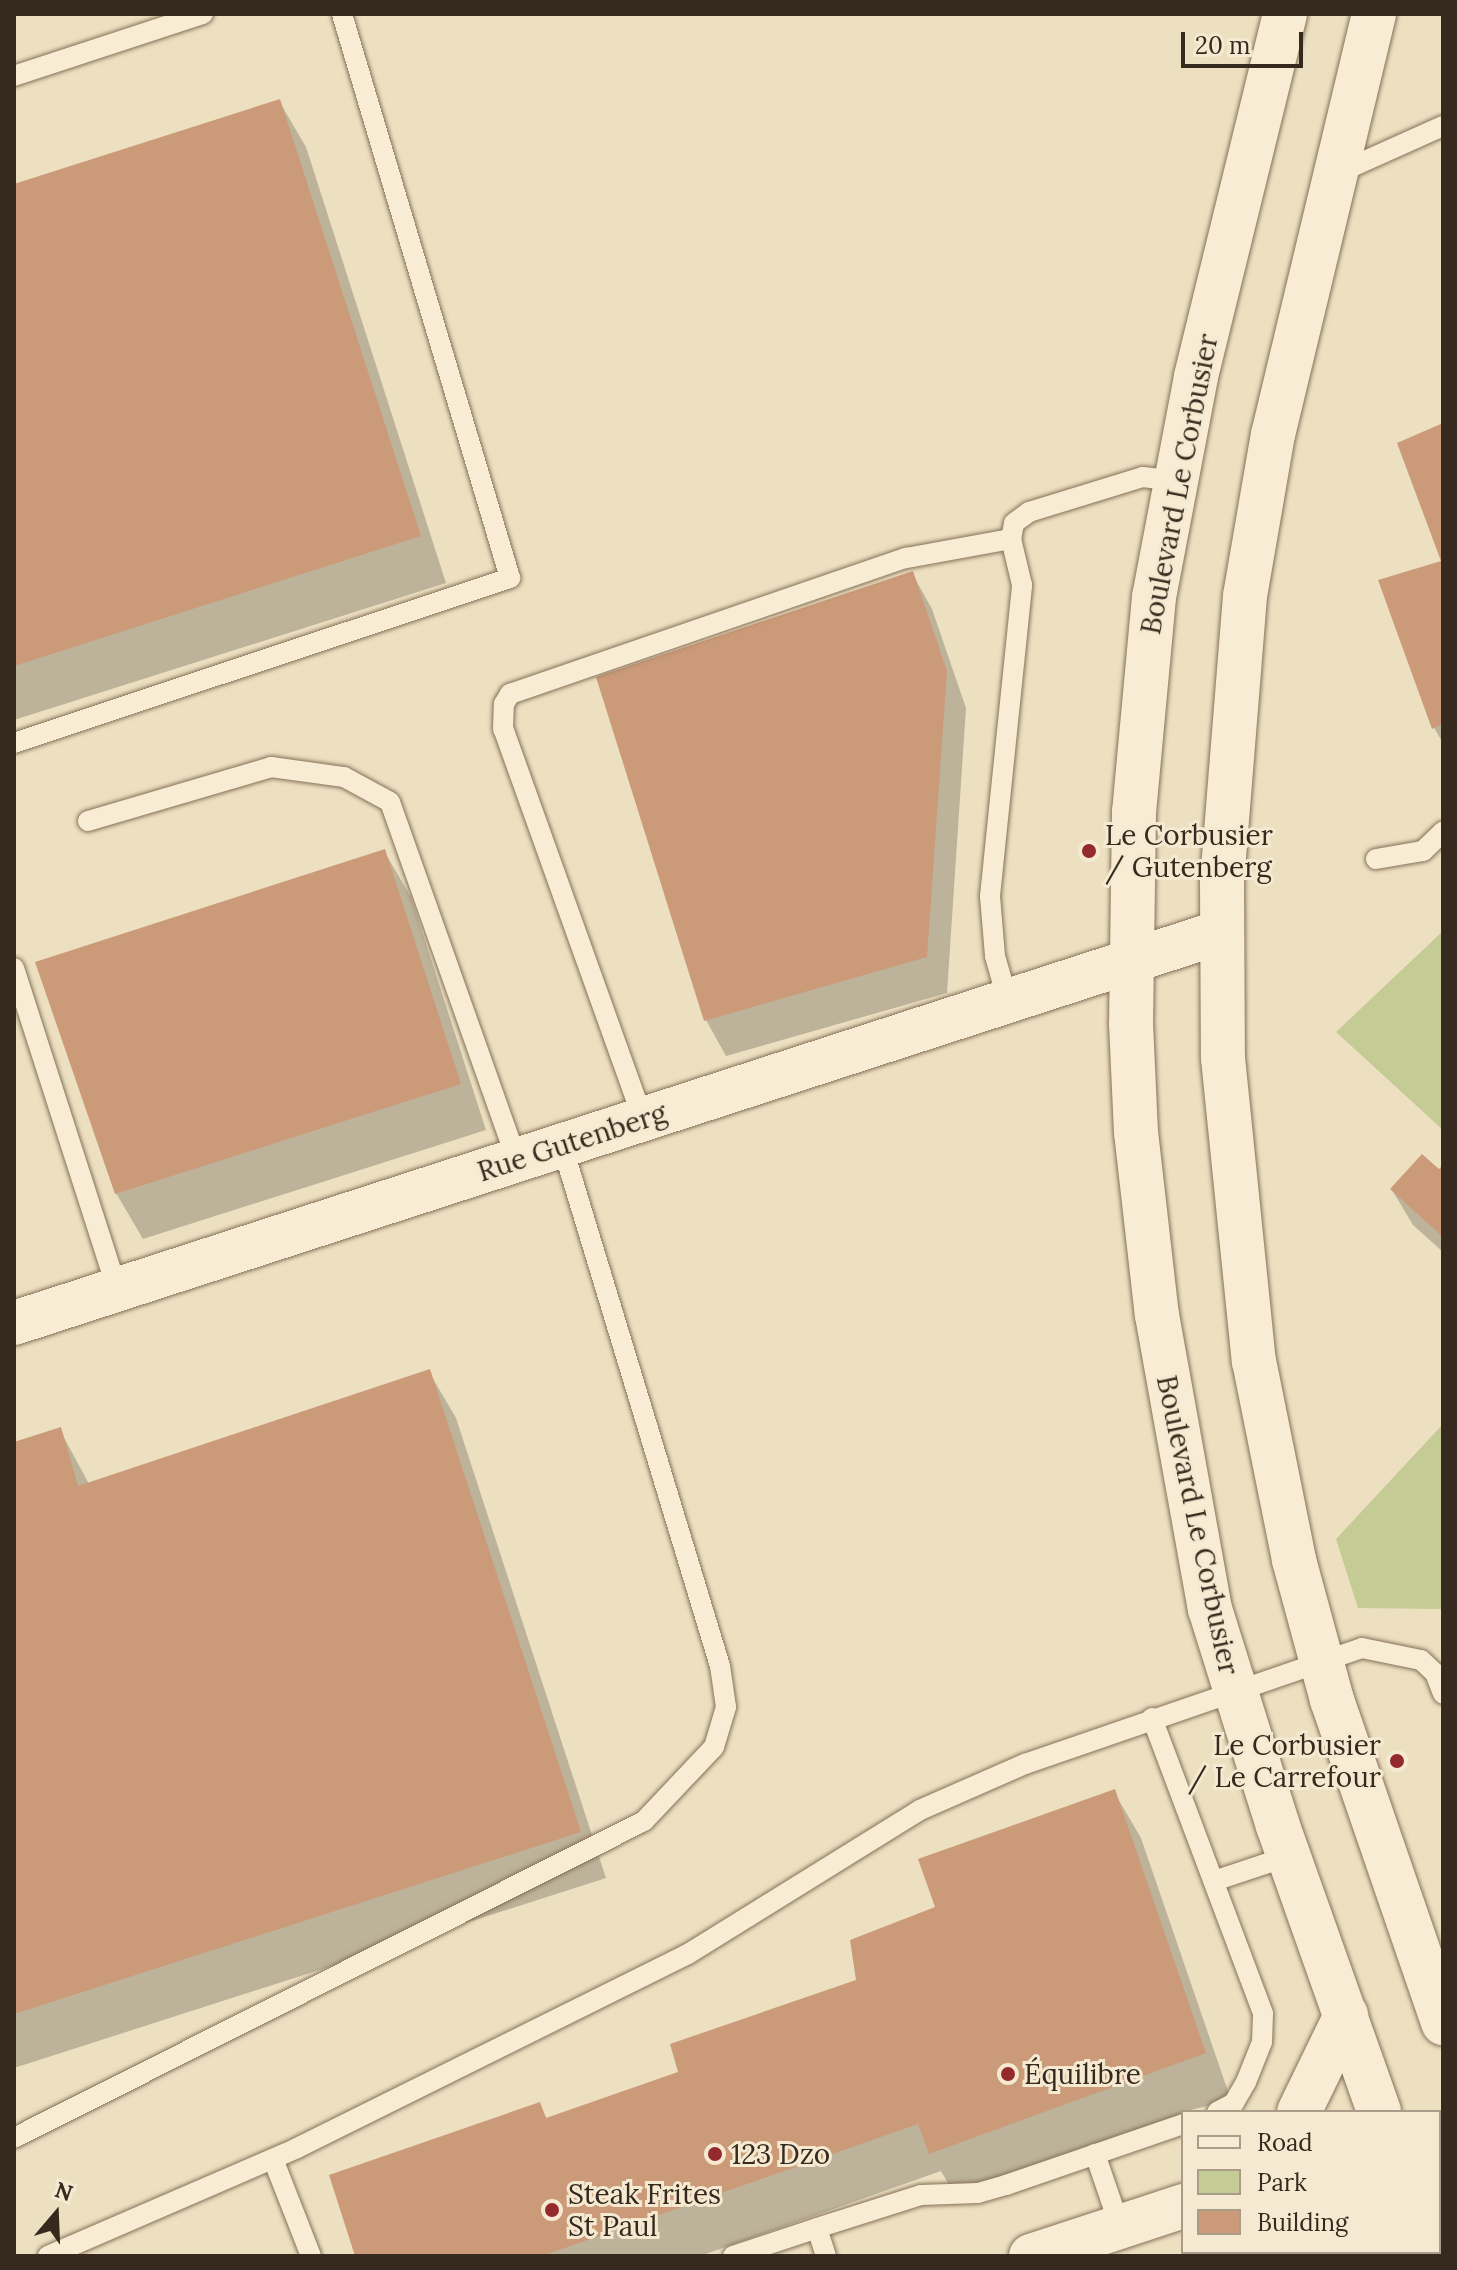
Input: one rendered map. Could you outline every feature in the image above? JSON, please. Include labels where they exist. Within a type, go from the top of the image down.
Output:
[{"type":"street","name":"Boulevard Le Corbusier","points":[[1285,14],[1174,481],[1140,714],[1130,963],[1136,1132],[1157,1315],[1186,1496],[1233,1692],[1378,2110]]},
{"type":"street","points":[[1374,14],[1273,434],[1245,596],[1231,725],[1221,932],[1227,1123],[1254,1361],[1290,1545],[1320,1661],[1443,2023]]},
{"type":"street","points":[[1130,963],[1221,932]]},
{"type":"street","name":"Rue Gutenberg","points":[[14,1323],[1130,963]]},
{"type":"street","points":[[1300,2110],[1346,2015]]},
{"type":"street","points":[[1031,2256],[1181,2207]]},
{"type":"lane","points":[[14,76],[203,14]]},
{"type":"lane","points":[[14,743],[510,578],[342,14]]},
{"type":"lane","points":[[1334,175],[1443,126]]},
{"type":"lane","points":[[1008,1002],[995,956],[990,896],[1022,585],[1011,539],[1014,523],[1029,512],[1143,477],[1174,481]]},
{"type":"lane","points":[[643,1119],[503,729],[510,694],[906,558],[1011,539]]},
{"type":"lane","points":[[88,821],[271,767],[344,777],[390,802],[517,1160]]},
{"type":"lane","points":[[1376,859],[1423,851],[1443,832]]},
{"type":"lane","points":[[14,968],[117,1289]]},
{"type":"lane","points":[[14,2138],[644,1821],[714,1747],[726,1707],[720,1666],[562,1145]]},
{"type":"lane","points":[[48,2256],[273,2159],[688,1954],[920,1810],[1152,1718],[1362,1648],[1411,1655],[1435,1673],[1443,1694]]},
{"type":"lane","points":[[1152,1718],[1214,1881],[1264,2027],[1240,2095],[1220,2110]]},
{"type":"lane","points":[[1214,1881],[1289,1856]]},
{"type":"lane","points":[[733,2256],[921,2195],[978,2193],[1181,2125]]},
{"type":"lane","points":[[1095,2154],[1120,2227]]},
{"type":"lane","points":[[273,2159],[311,2256]]},
{"type":"lane","points":[[817,2228],[826,2256]]},
{"type":"green space","points":[[1443,931],[1443,1130],[1336,1032]]},
{"type":"green space","points":[[1443,1424],[1443,1609],[1358,1608],[1336,1539]]},
{"type":"building","points":[[280,99],[421,536],[14,666],[14,184]]},
{"type":"building","points":[[1443,423],[1443,724],[1432,729],[1378,580],[1441,561],[1397,443]]},
{"type":"building","points":[[913,571],[947,671],[927,957],[704,1021],[596,677]]},
{"type":"building","points":[[385,849],[461,1084],[115,1194],[35,962]]},
{"type":"building","points":[[1422,1154],[1439,1169],[1443,1165],[1443,1237],[1390,1189]]},
{"type":"building","points":[[430,1369],[581,1832],[14,2014],[14,1442],[61,1427],[78,1486]]},
{"type":"building","points":[[1115,1789],[1206,2053],[929,2154],[918,2124],[542,2256],[355,2256],[329,2175],[540,2102],[546,2118],[678,2072],[670,2044],[856,1980],[850,1940],[935,1907],[918,1859]]},
{"type":"place","name":"Le Corbusier / Gutenberg","points":[[1089,851]]},
{"type":"place","name":"Le Corbusier / Le Carrefour","points":[[1397,1761]]},
{"type":"place","name":"Équilibre","points":[[1008,2074]]},
{"type":"place","name":"123 Dzo","points":[[715,2154]]},
{"type":"place","name":"Steak Frites St Paul","points":[[552,2210]]}]
